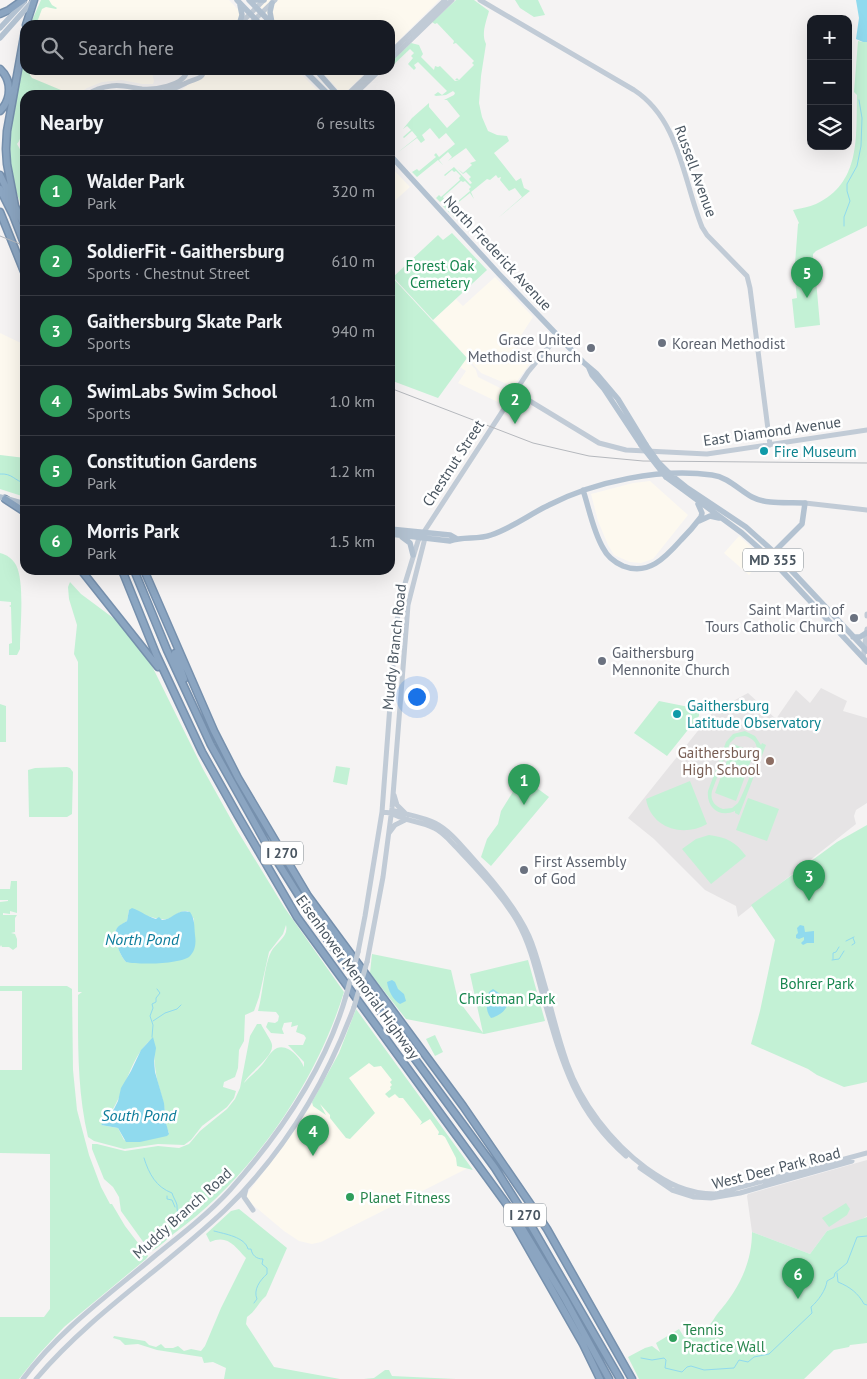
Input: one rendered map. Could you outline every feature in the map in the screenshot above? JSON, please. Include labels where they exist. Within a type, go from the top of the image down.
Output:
[{"type":"highway","points":[[0,14],[24,0]]},
{"type":"highway","points":[[28,20],[34,0]]},
{"type":"highway","points":[[15,206],[6,150],[7,131],[20,59]]},
{"type":"highway","points":[[0,69],[7,78],[9,86],[6,103],[0,111]]},
{"type":"highway","points":[[0,176],[20,216]]},
{"type":"highway","points":[[0,189],[20,233]]},
{"type":"highway","points":[[0,212],[20,262]]},
{"type":"highway","points":[[3,498],[20,509]]},
{"type":"highway","points":[[84,575],[152,658],[170,684]]},
{"type":"highway","name":"Eisenhower Memorial Highway","points":[[124,575],[156,654],[202,752],[297,917],[513,1213],[565,1299],[609,1379]]},
{"type":"highway","name":"I 270","points":[[136,575],[167,650],[211,745],[268,845],[321,930],[495,1168],[529,1222],[620,1379]]},
{"type":"highway","points":[[146,575],[198,716]]},
{"type":"highway","name":"I 270","points":[[146,575],[214,731],[238,778],[308,896],[463,1106],[547,1229],[634,1379]]},
{"type":"highway","points":[[417,1060],[431,1070],[463,1106]]},
{"type":"highway","points":[[494,1187],[583,1344],[600,1379]]},
{"type":"main road","points":[[0,28],[24,0]]},
{"type":"main road","points":[[0,38],[34,0]]},
{"type":"main road","points":[[251,0],[264,0]]},
{"type":"main road","points":[[251,0],[268,20]]},
{"type":"main road","points":[[238,1],[255,19]]},
{"type":"main road","points":[[238,1],[242,15],[240,20]]},
{"type":"main road","points":[[271,20],[270,16],[274,1]]},
{"type":"main road","points":[[309,75],[323,90]]},
{"type":"main road","points":[[320,75],[334,90]]},
{"type":"main road","name":"North Frederick Avenue","points":[[395,160],[558,336],[596,373],[618,399],[643,445]]},
{"type":"main road","name":"MD 355","points":[[643,445],[666,477],[771,554],[866,650]]},
{"type":"main road","name":"MD 355","points":[[643,445],[659,463],[686,487],[746,527],[865,660]]},
{"type":"main road","points":[[395,535],[450,535],[457,539],[477,539],[492,535],[549,504],[583,490],[638,477],[677,474],[715,475],[729,481],[758,499],[805,503],[802,524],[771,554]]},
{"type":"main road","points":[[583,490],[603,549],[615,562],[628,568],[644,568],[660,562],[697,522],[702,513],[696,500]]},
{"type":"main road","points":[[3,498],[20,503]]},
{"type":"main road","points":[[697,522],[710,516],[723,520]]},
{"type":"main road","points":[[395,530],[422,536]]},
{"type":"main road","points":[[400,536],[410,543],[413,555]]},
{"type":"main road","points":[[853,637],[860,637],[866,633]]},
{"type":"street","points":[[244,20],[264,0]]},
{"type":"street","points":[[395,48],[444,0]]},
{"type":"street","points":[[395,55],[452,0]]},
{"type":"street","name":"Russell Avenue","points":[[480,0],[641,94],[653,105],[668,126],[702,226],[707,234],[747,276],[770,445]]},
{"type":"street","name":"Russell Avenue","points":[[486,0],[523,25]]},
{"type":"street","points":[[255,19],[274,1]]},
{"type":"street","points":[[95,90],[111,86],[148,89],[167,86],[183,78],[185,75]]},
{"type":"street","points":[[188,75],[189,78],[195,80]]},
{"type":"street","points":[[174,90],[201,78],[202,75]]},
{"type":"street","points":[[352,90],[368,75]]},
{"type":"street","points":[[359,90],[375,75]]},
{"type":"street","points":[[133,88],[140,90]]},
{"type":"street","name":"Chestnut Street","points":[[422,536],[532,366],[558,336]]},
{"type":"street","name":"East Diamond Avenue","points":[[515,392],[599,443],[616,448],[648,452],[707,454],[867,430]]},
{"type":"street","points":[[805,503],[867,510]]},
{"type":"street","name":"Muddy Branch Road","points":[[23,1379],[59,1337],[226,1194],[254,1162],[300,1097],[333,1032],[346,996],[358,952],[368,900],[382,812],[396,625],[413,555],[422,536]]},
{"type":"street","name":"Muddy Branch Road","points":[[36,1379],[76,1335],[224,1211],[277,1150],[309,1103],[337,1049],[354,1007],[367,962],[383,877],[393,792],[406,619],[422,536]]},
{"type":"street","points":[[865,660],[867,629]]},
{"type":"street","points":[[388,833],[395,825],[408,817],[397,804],[393,792]]},
{"type":"street","name":"West Deer Park Road","points":[[382,812],[395,812],[408,817],[434,822],[445,829],[488,875],[507,899],[521,920],[534,949],[560,1041],[576,1083],[601,1123],[634,1160],[673,1186],[695,1192],[715,1194],[867,1155]]},
{"type":"street","points":[[248,1184],[244,1197],[253,1210]]},
{"type":"shaded area","points":[[49,0],[229,0],[245,17],[242,20],[36,20],[40,8]]},
{"type":"shaded area","points":[[254,0],[439,0],[395,44],[395,20],[273,20]]},
{"type":"shaded area","points":[[30,75],[153,75],[154,81],[153,84],[142,84],[122,80],[102,82],[84,90],[54,90],[31,80]]},
{"type":"shaded area","points":[[199,75],[302,75],[317,90],[182,90]]},
{"type":"shaded area","points":[[325,75],[363,75],[348,90],[338,90]]},
{"type":"shaded area","points":[[395,171],[410,187],[395,200]]},
{"type":"shaded area","points":[[495,277],[533,317],[514,346],[533,359],[512,386],[481,373],[433,320],[456,299],[463,306]]},
{"type":"shaded area","points":[[0,333],[20,343],[20,457],[0,455]]},
{"type":"shaded area","points":[[466,359],[476,370],[478,377],[508,392],[502,404],[458,383],[466,371],[460,367]]},
{"type":"shaded area","points":[[650,481],[688,515],[653,559],[641,563],[630,562],[614,555],[608,545],[598,521],[591,494],[633,483]]},
{"type":"shaded area","points":[[739,536],[763,558],[749,575],[724,553]]},
{"type":"shaded area","name":"Gaithersburg High School","points":[[821,688],[847,701],[843,711],[867,718],[867,803],[856,810],[854,816],[856,824],[738,917],[736,906],[705,890],[654,839],[628,818],[713,712],[748,693],[776,719],[796,690],[810,703]]},
{"type":"shaded area","points":[[355,1014],[468,1168],[321,1242],[312,1244],[299,1241],[284,1231],[247,1200],[247,1194],[312,1104],[334,1064]]},
{"type":"shaded area","points":[[867,1160],[867,1216],[857,1222],[827,1231],[810,1254],[752,1232],[748,1194]]},
{"type":"green space","points":[[41,0],[49,0],[57,8],[46,7],[42,9],[38,20],[32,20]]},
{"type":"green space","points":[[456,0],[474,0],[489,11],[484,32],[486,44],[479,103],[482,117],[488,131],[497,135],[507,136],[509,141],[494,153],[516,181],[521,178],[524,188],[530,191],[498,218],[522,197],[515,188],[509,191],[500,180],[501,177],[498,178],[496,175],[490,180],[487,179],[471,192],[474,199],[470,193],[455,205],[461,212],[455,218],[443,206],[450,203],[447,206],[450,208],[470,191],[471,187],[465,181],[461,181],[440,202],[436,198],[439,195],[441,197],[460,180],[461,176],[456,171],[452,170],[444,175],[454,167],[470,184],[472,183],[469,179],[471,177],[466,172],[463,174],[458,169],[463,173],[472,165],[470,163],[476,161],[466,148],[448,161],[452,157],[448,152],[439,160],[443,165],[438,160],[417,177],[412,172],[417,169],[419,171],[436,157],[434,155],[436,153],[439,157],[455,144],[446,133],[439,139],[430,128],[422,135],[425,140],[421,143],[417,138],[397,153],[417,137],[412,131],[404,138],[411,130],[407,126],[403,129],[429,103],[429,107],[447,128],[460,116],[447,100],[444,100],[454,95],[453,91],[446,95],[436,96],[434,95],[438,92],[442,95],[447,91],[418,62],[414,65],[416,68],[414,70],[408,64],[413,58],[411,56],[414,53],[410,49],[395,63],[395,58],[411,43],[419,45],[423,54],[421,57],[434,70],[435,66],[440,66],[455,81],[459,81],[455,80],[457,78],[459,80],[474,65],[472,63],[474,61],[456,43],[453,44],[454,41],[437,23],[432,22]]},
{"type":"green space","points":[[515,0],[538,0],[545,15],[534,17],[520,8]]},
{"type":"green space","points":[[858,41],[867,41],[867,226],[816,251],[813,254],[813,263],[795,264],[799,223],[793,210],[816,204],[831,195],[841,184],[853,157],[857,95],[854,92]]},
{"type":"green space","points":[[20,75],[30,75],[32,78],[61,90],[20,90],[20,139],[17,144],[20,149],[20,201],[14,184],[11,163],[10,147],[13,114]]},
{"type":"green space","name":"Forest Oak Cemetery","points":[[452,233],[487,270],[433,320],[395,279],[395,275],[438,235],[443,240]]},
{"type":"green space","points":[[815,269],[820,325],[795,328],[792,299],[797,298],[794,270]]},
{"type":"green space","points":[[395,280],[467,358],[438,398],[395,382]]},
{"type":"green space","points":[[0,455],[20,457],[20,495],[0,489]]},
{"type":"green space","points":[[0,553],[9,557],[16,565],[19,573],[21,606],[20,649],[17,655],[9,655],[9,644],[12,643],[11,607],[9,606],[11,602],[0,601]]},
{"type":"green space","points":[[70,582],[81,594],[120,623],[149,660],[203,769],[237,830],[284,907],[344,992],[317,1060],[299,1093],[278,1125],[230,1184],[204,1209],[152,1251],[146,1245],[147,1241],[144,1243],[121,1211],[119,1197],[113,1187],[104,1179],[92,1149],[92,1144],[125,1151],[158,1146],[179,1148],[189,1144],[200,1131],[227,1109],[235,1099],[240,1088],[250,1036],[257,1024],[261,1024],[272,1043],[272,1050],[269,1055],[277,1048],[286,1048],[297,1056],[304,1067],[304,1062],[288,1045],[303,1045],[306,1038],[304,1035],[296,1032],[298,1025],[291,1027],[292,1022],[284,1023],[282,1029],[284,1034],[271,1033],[266,1027],[268,1022],[275,1023],[278,1021],[279,1016],[276,1012],[258,1011],[269,958],[273,948],[286,933],[286,925],[283,934],[269,952],[254,1011],[245,1015],[244,1041],[239,1050],[238,1068],[235,1077],[224,1082],[223,1087],[236,1091],[234,1098],[227,1107],[202,1126],[191,1140],[184,1145],[158,1144],[124,1149],[94,1141],[88,1137],[82,1102],[78,1049],[78,995],[82,992],[78,992],[78,662],[74,654],[77,625],[69,599],[68,587]],"holes":[[[129,910],[154,918],[167,919],[188,911],[194,919],[194,933],[155,963],[126,962],[118,946],[117,928],[127,921]],[[152,1039],[156,1075],[169,1133],[141,1141],[124,1140],[118,1128],[101,1125],[116,1105],[137,1057]],[[268,1057],[259,1068],[244,1083]]]},
{"type":"green space","name":"Gaithersburg Latitude Observatory","points":[[659,701],[699,709],[699,716],[667,756],[634,733]]},
{"type":"green space","points":[[0,704],[6,706],[6,742],[0,742]]},
{"type":"green space","points":[[745,731],[755,736],[761,745],[762,743],[766,745],[739,815],[735,811],[724,813],[715,810],[708,797],[708,791],[726,742],[733,734]],"holes":[[[736,737],[748,737],[754,741],[757,747],[753,768],[738,803],[732,808],[723,809],[713,802],[712,791],[730,743]]]},
{"type":"green space","points":[[733,744],[754,752],[736,801],[715,793]]},
{"type":"green space","points":[[336,766],[350,768],[347,785],[333,782]]},
{"type":"green space","points":[[67,767],[73,772],[72,814],[67,817],[29,817],[28,770]]},
{"type":"green space","points":[[522,777],[549,797],[491,866],[481,857],[487,839],[498,824],[501,811]]},
{"type":"green space","points":[[690,781],[707,824],[688,830],[669,828],[654,817],[646,799]]},
{"type":"green space","points":[[748,798],[779,809],[767,841],[736,830]]},
{"type":"green space","name":"Bohrer Park","points":[[867,825],[867,1082],[844,1087],[751,1044],[775,940],[751,905],[837,842]]},
{"type":"green space","points":[[709,835],[730,841],[746,856],[711,884],[682,849],[696,839]]},
{"type":"green space","points":[[11,881],[17,881],[17,913],[10,911],[10,914],[3,913],[3,915],[17,915],[15,918],[15,932],[11,933],[15,934],[17,939],[17,947],[13,950],[1,945],[0,947],[0,902],[8,900],[0,900],[0,889],[10,889]]},
{"type":"green space","name":"Christman Park","points":[[372,954],[451,970],[458,1000],[483,1033],[470,974],[528,960],[545,1021],[484,1034],[406,1019],[370,973]]},
{"type":"green space","points":[[0,986],[67,986],[72,989],[73,1070],[77,1110],[89,1155],[101,1187],[110,1204],[112,1204],[125,1226],[148,1256],[64,1327],[19,1379],[0,1379],[0,1317],[44,1317],[50,1309],[50,1154],[0,1153],[0,1070],[22,1070],[22,991],[0,991]]},
{"type":"green space","points":[[356,1009],[473,1170],[457,1166],[456,1158],[445,1137],[438,1135],[439,1132],[430,1119],[420,1125],[422,1122],[403,1098],[399,1098],[395,1094],[389,1098],[385,1094],[391,1089],[392,1085],[390,1082],[392,1080],[381,1066],[374,1067],[369,1063],[349,1078],[375,1113],[350,1139],[346,1138],[320,1104],[326,1115],[313,1106],[312,1102],[339,1053]]},
{"type":"green space","points":[[435,1035],[443,1052],[435,1056],[426,1039]]},
{"type":"green space","points":[[846,1203],[850,1209],[847,1215],[829,1227],[822,1218]]},
{"type":"green space","points":[[239,1209],[287,1248],[266,1296],[247,1317],[246,1324],[274,1367],[340,1379],[224,1379],[226,1368],[213,1362],[204,1363],[202,1357],[157,1350],[138,1344],[125,1345],[120,1340],[113,1338],[114,1336],[145,1341],[149,1345],[156,1347],[161,1344],[165,1348],[178,1346],[184,1351],[191,1349],[201,1351],[246,1258],[230,1242],[221,1239],[210,1242],[206,1234],[231,1211]]},
{"type":"green space","points":[[867,1217],[867,1343],[850,1345],[849,1347],[834,1350],[804,1379],[639,1379],[628,1357],[652,1346],[660,1352],[656,1343],[679,1329],[684,1337],[708,1327],[738,1286],[750,1255],[752,1232],[810,1254],[827,1231]]},
{"type":"green space","points":[[385,1370],[389,1370],[392,1376],[456,1379],[364,1379],[374,1378]]},
{"type":"water","points":[[856,0],[867,0],[867,42],[856,39],[859,18]]},
{"type":"water","name":"North Pond","points":[[132,908],[156,919],[159,917],[162,920],[182,911],[190,912],[194,920],[195,941],[191,955],[184,959],[168,962],[149,964],[126,962],[117,946],[115,936],[118,927],[127,921],[129,910]]},
{"type":"water","points":[[800,925],[804,926],[805,932],[814,931],[814,943],[803,945],[801,943],[804,937],[796,938],[797,928]]},
{"type":"water","points":[[392,980],[404,994],[406,1001],[400,1004],[388,988],[387,982]]},
{"type":"water","points":[[493,989],[509,1000],[503,1012],[491,1018],[487,1009],[487,1002],[489,992]]},
{"type":"water","name":"South Pond","points":[[153,1037],[156,1048],[155,1072],[164,1103],[169,1134],[140,1142],[126,1142],[118,1128],[101,1125],[114,1109],[121,1088],[141,1050]]},
{"type":"waterway","points":[[844,226],[844,217],[850,201],[847,184],[857,166],[861,146],[862,118],[859,100]]},
{"type":"waterway","points":[[0,474],[11,476],[20,482]]},
{"type":"waterway","points":[[846,941],[854,937]]},
{"type":"waterway","points":[[852,945],[855,943],[853,938]]},
{"type":"waterway","points":[[833,959],[833,953],[839,947]]},
{"type":"waterway","points":[[832,960],[839,959],[844,951]]},
{"type":"waterway","points":[[152,1037],[153,1025],[150,1016],[153,1008],[152,1004],[156,1002],[156,998],[160,993],[157,989]]},
{"type":"waterway","points":[[153,1021],[181,1005]]},
{"type":"waterway","points":[[144,1158],[157,1184],[172,1193],[179,1214],[187,1220]]},
{"type":"waterway","points":[[167,1196],[167,1199],[172,1200],[175,1207]]},
{"type":"waterway","points":[[214,1231],[239,1239],[248,1249],[251,1249],[255,1256],[263,1259],[262,1264],[267,1268],[267,1274],[258,1285],[257,1299],[254,1303]]},
{"type":"waterway","points":[[641,1358],[652,1360],[664,1358],[666,1360],[665,1368],[682,1372],[691,1366],[704,1370],[734,1368],[739,1360],[748,1362],[754,1357],[769,1354],[812,1313],[811,1307],[821,1295],[827,1281],[834,1277],[835,1273],[847,1263],[857,1237],[867,1236]]},
{"type":"waterway","points":[[837,1273],[838,1282],[853,1291],[867,1305]]},
{"type":"railway","points":[[0,236],[20,244]]},
{"type":"railway","points":[[395,390],[533,443],[589,456],[643,461],[867,463]]},
{"type":"place","name":"Constitution Gardens","points":[[807,298]]},
{"type":"place","name":"Korean Methodist","points":[[662,343]]},
{"type":"place","name":"Grace United Methodist Church","points":[[591,348]]},
{"type":"place","name":"SoldierFit - Gaithersburg","points":[[515,424]]},
{"type":"place","name":"Fire Museum","points":[[764,451]]},
{"type":"place","name":"Saint Martin of Tours Catholic Church","points":[[854,618]]},
{"type":"place","name":"Gaithersburg Mennonite Church","points":[[602,661]]},
{"type":"place","name":"Gaithersburg Latitude Observatory","points":[[677,714]]},
{"type":"place","name":"Gaithersburg High School","points":[[770,761]]},
{"type":"place","name":"Walder Park","points":[[524,805]]},
{"type":"place","name":"First Assembly of God","points":[[524,870]]},
{"type":"place","name":"Gaithersburg Skate Park","points":[[809,901]]},
{"type":"place","name":"SwimLabs Swim School","points":[[313,1156]]},
{"type":"place","name":"Planet Fitness","points":[[350,1197]]},
{"type":"place","name":"Morris Park","points":[[798,1299]]},
{"type":"place","name":"Tennis Practice Wall","points":[[673,1338]]}]
